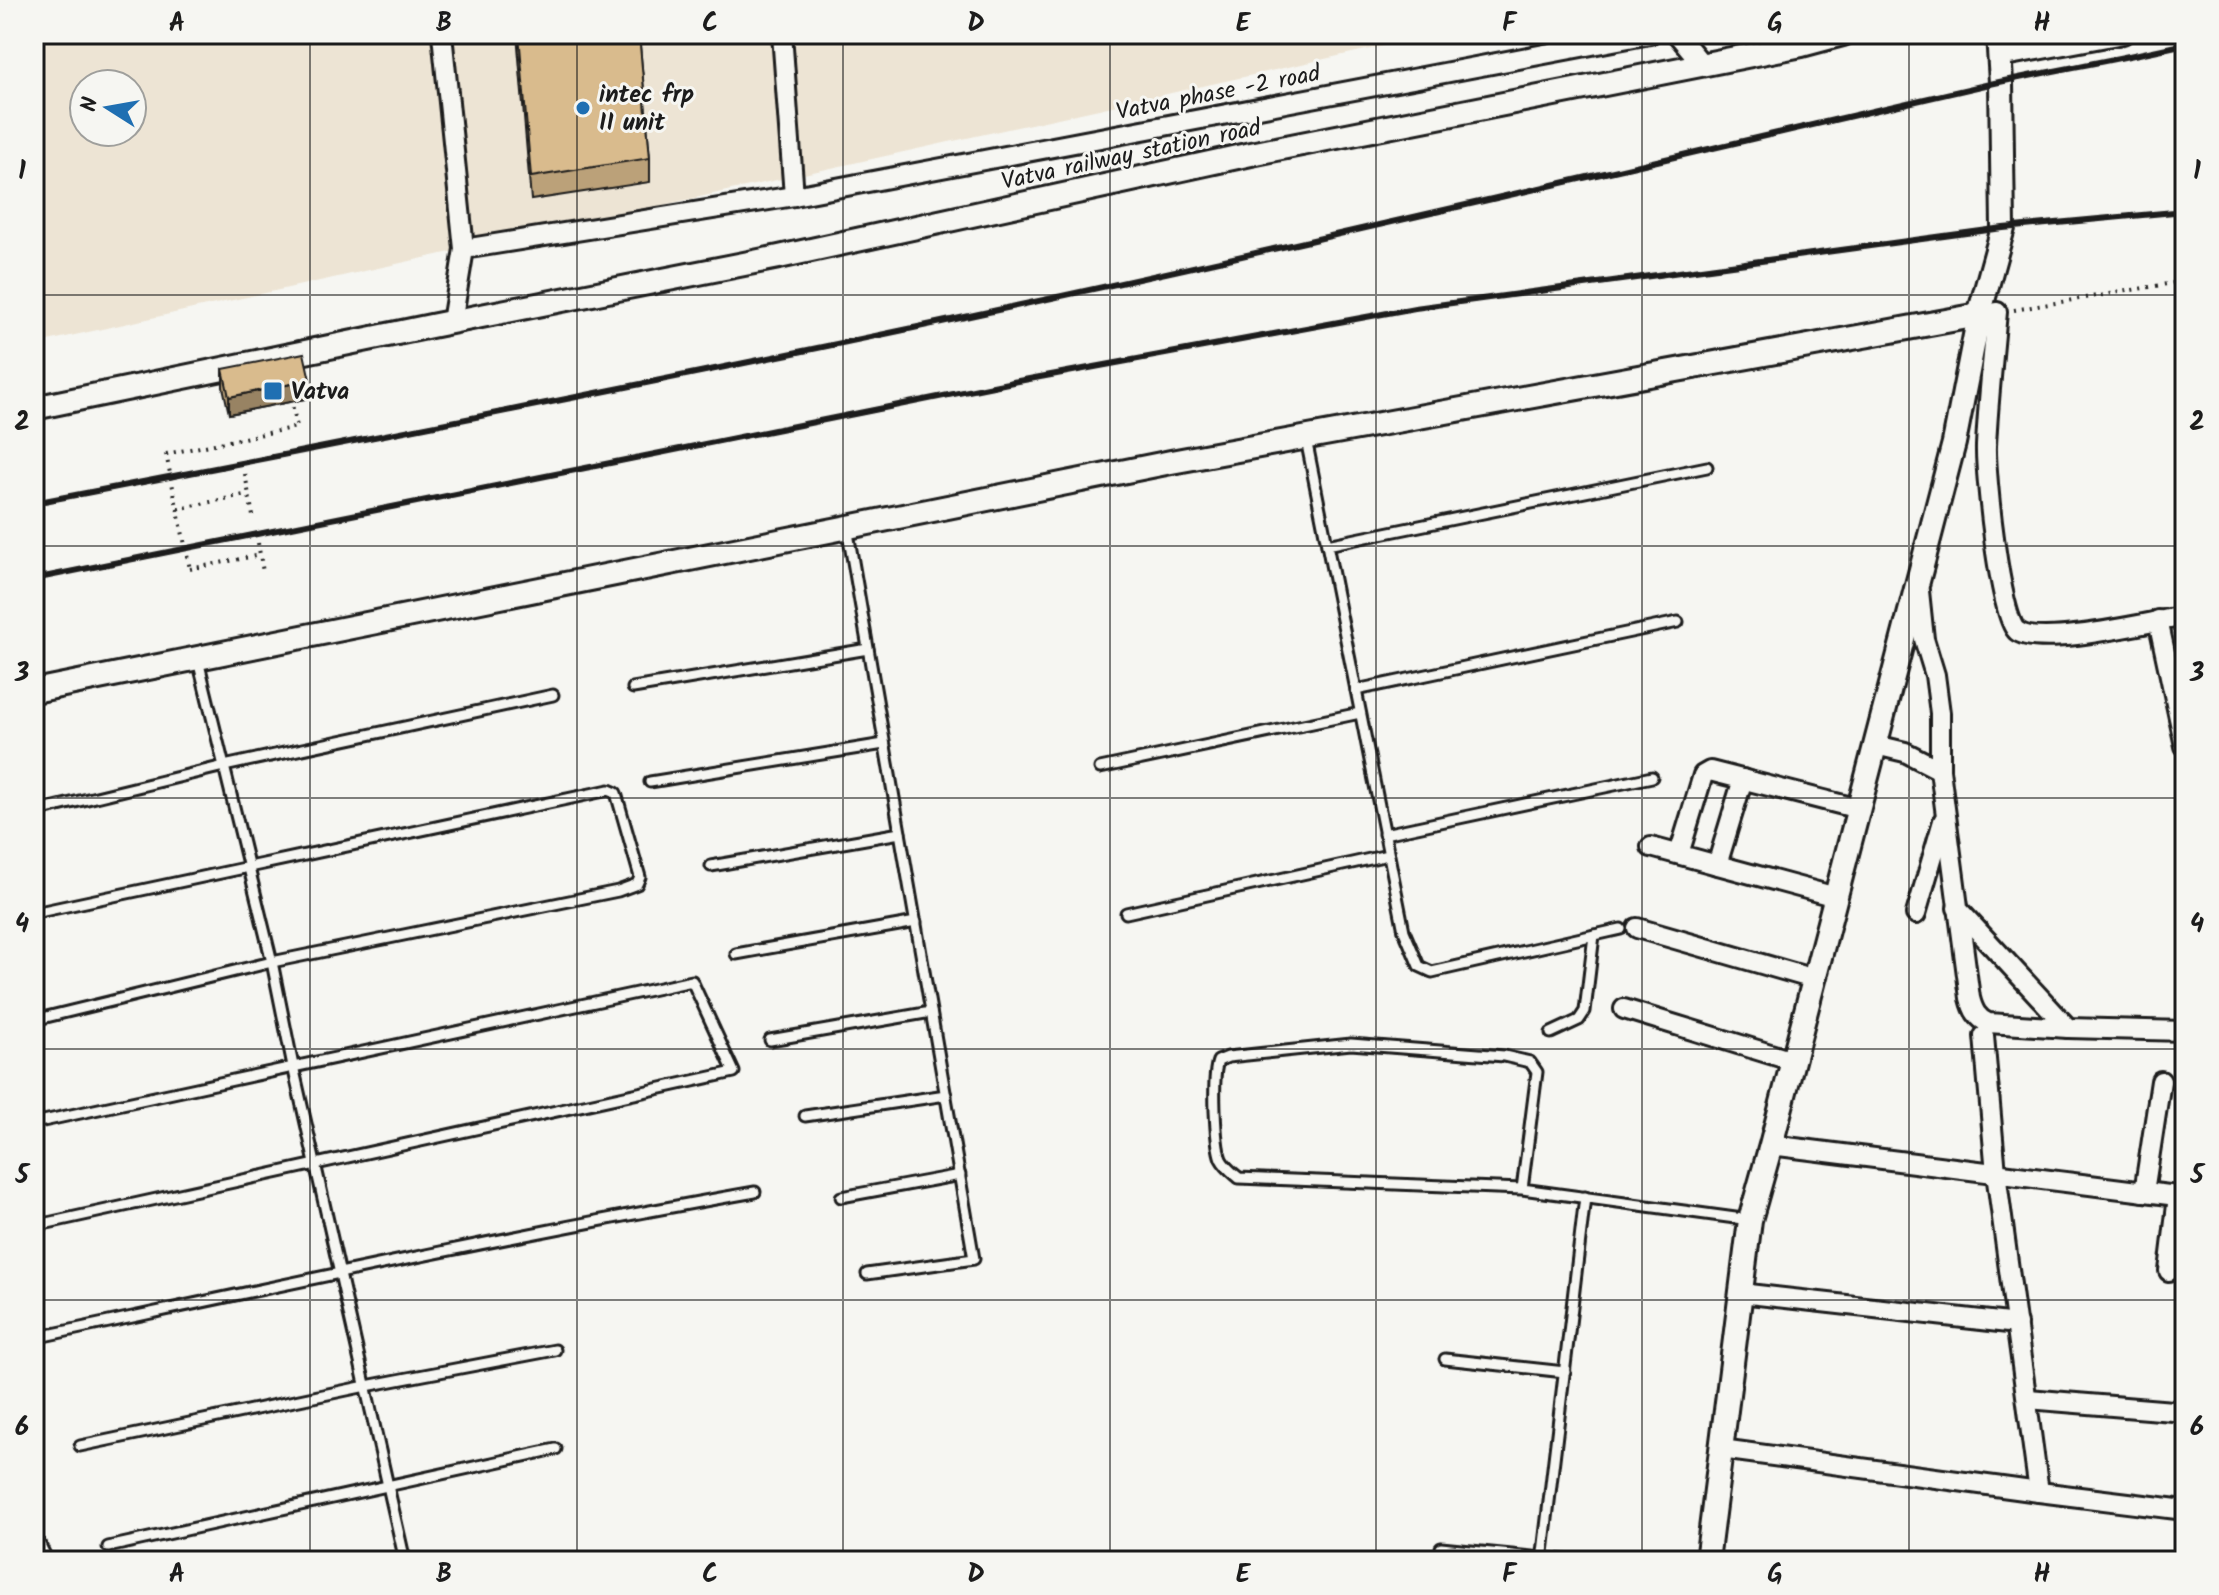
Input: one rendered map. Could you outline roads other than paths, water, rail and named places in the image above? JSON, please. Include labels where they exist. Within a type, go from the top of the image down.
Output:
[{"type":"street","points":[[441,324],[464,249],[442,34]]},
{"type":"street","points":[[782,34],[794,196]]},
{"type":"street","name":"Vatva phase -2 road","points":[[464,249],[794,196],[1650,34]]},
{"type":"street","points":[[1677,34],[1702,64]]},
{"type":"street","name":"Vatva railway station road","points":[[34,408],[779,257],[1251,154],[1802,45],[1843,34]]},
{"type":"street","points":[[1707,1561],[1750,1220],[1988,314],[2003,228],[1998,45],[2123,34]]},
{"type":"street","points":[[34,691],[1171,462],[1988,314]]},
{"type":"street","points":[[1988,314],[1986,449],[1995,544],[2011,624],[2025,635],[2060,637],[2185,616]]},
{"type":"street","points":[[1918,584],[1924,639],[1935,675],[1940,713],[1940,770],[1972,1007],[1980,1020],[1988,1023],[2185,1031]]},
{"type":"street","points":[[2158,620],[2185,746]]},
{"type":"street","points":[[1876,745],[1905,752],[1940,770]]},
{"type":"street","points":[[1679,854],[1703,775],[1710,771],[1859,809]]},
{"type":"street","points":[[1717,865],[1743,779]]},
{"type":"street","points":[[1916,914],[1946,814]]},
{"type":"street","points":[[1651,847],[1836,897]]},
{"type":"street","points":[[1957,908],[2068,1028]]},
{"type":"street","points":[[1629,928],[1814,979]]},
{"type":"street","points":[[1624,1009],[1793,1061]]},
{"type":"street","points":[[1984,1036],[1996,1173],[2039,1492]]},
{"type":"street","points":[[2144,1192],[2161,1081]]},
{"type":"street","points":[[1771,1145],[2182,1197],[2169,1271]]},
{"type":"street","points":[[1740,1293],[2017,1324]]},
{"type":"street","points":[[2028,1399],[2185,1412]]},
{"type":"street","points":[[1721,1449],[2185,1510]]},
{"type":"street","points":[[34,1543],[43,1561]]},
{"type":"lane","points":[[1306,438],[1404,931],[1419,966],[1425,971],[1437,971],[1629,928]]},
{"type":"lane","points":[[1327,545],[1707,467]]},
{"type":"lane","points":[[847,527],[974,1259],[867,1274]]},
{"type":"lane","points":[[1356,690],[1678,622]]},
{"type":"lane","points":[[633,688],[868,649]]},
{"type":"lane","points":[[197,658],[272,962],[405,1561]]},
{"type":"lane","points":[[34,812],[224,766],[553,695]]},
{"type":"lane","points":[[1100,768],[1360,713]]},
{"type":"lane","points":[[650,782],[884,744]]},
{"type":"lane","points":[[1384,834],[1652,777]]},
{"type":"lane","points":[[34,913],[609,790],[616,793],[640,877],[637,884],[618,891],[272,962],[34,1020]]},
{"type":"lane","points":[[711,866],[900,833]]},
{"type":"lane","points":[[1126,913],[1388,855]]},
{"type":"lane","points":[[736,954],[916,922]]},
{"type":"lane","points":[[1551,1033],[1579,1020],[1585,1011],[1594,935]]},
{"type":"lane","points":[[34,1123],[692,981],[734,1072],[34,1226]]},
{"type":"lane","points":[[770,1040],[931,1012]]},
{"type":"lane","points":[[1522,1189],[1537,1072],[1530,1062],[1504,1056],[1351,1044],[1228,1057],[1218,1061],[1213,1084],[1220,1157],[1239,1178],[1522,1189],[1750,1220]]},
{"type":"lane","points":[[805,1116],[946,1095]]},
{"type":"lane","points":[[841,1197],[960,1175]]},
{"type":"lane","points":[[34,1338],[340,1272],[755,1192]]},
{"type":"lane","points":[[1543,1560],[1585,1197]]},
{"type":"lane","points":[[80,1446],[555,1350]]},
{"type":"lane","points":[[1445,1359],[1565,1372]]},
{"type":"lane","points":[[108,1547],[556,1449]]},
{"type":"lane","points":[[1441,1548],[1572,1561]]},
{"type":"railway","points":[[34,503],[880,335],[1297,244],[1990,84],[2185,44]]},
{"type":"railway","points":[[34,579],[1013,382],[1415,308],[2003,228],[2185,211]]},
{"type":"place","name":"intec frp II unit","points":[[583,108]]},
{"type":"place","name":"Vatva","points":[[273,391]]}]
